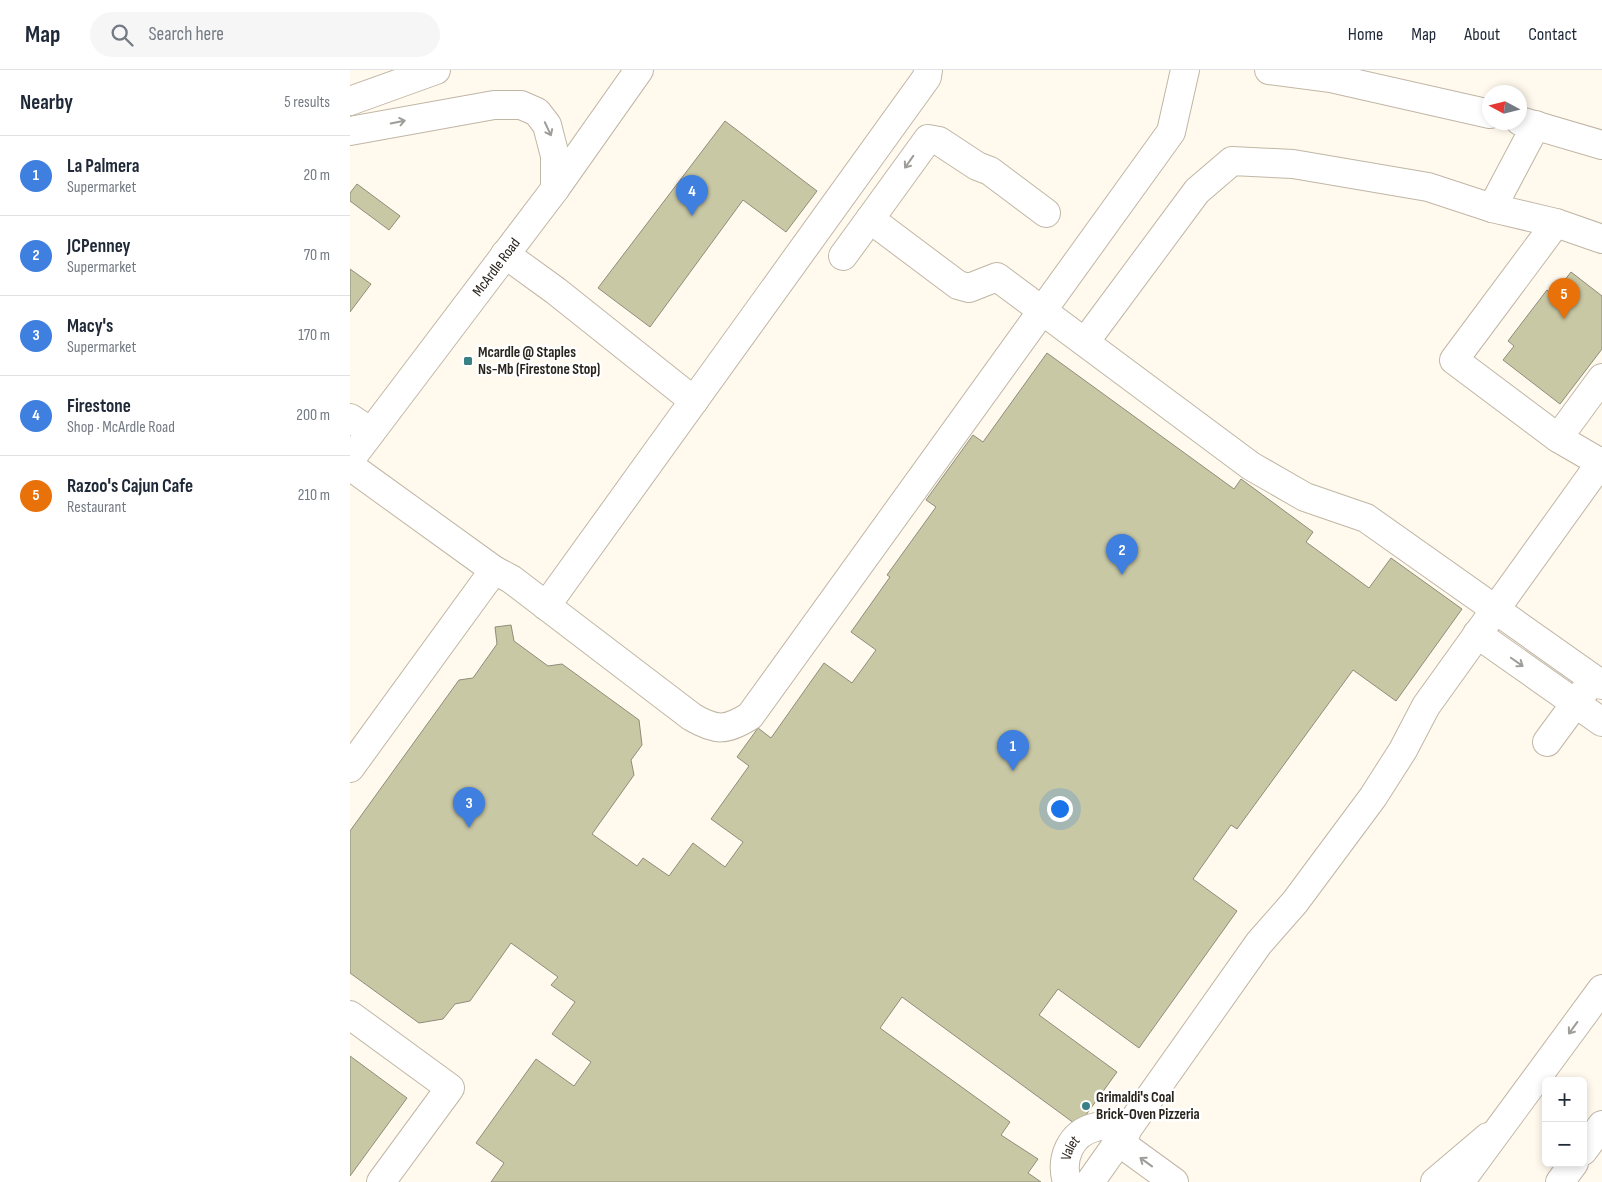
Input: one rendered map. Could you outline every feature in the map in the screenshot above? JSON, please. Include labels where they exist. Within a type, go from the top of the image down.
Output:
[{"type":"main road","points":[[350,101],[400,76],[436,70]]},
{"type":"main road","name":"McArdle Road","points":[[350,460],[360,425],[505,254],[555,189],[639,70]]},
{"type":"main road","points":[[546,606],[896,122],[927,77],[928,70]]},
{"type":"main road","points":[[350,466],[494,570],[511,579],[692,717],[706,725],[721,729],[736,725],[750,716],[1171,132],[1185,70]]},
{"type":"main road","points":[[1269,70],[1331,78],[1482,112]]},
{"type":"main road","points":[[350,131],[494,105],[521,105],[537,112],[549,132],[555,156],[555,189]]},
{"type":"main road","points":[[1492,208],[1528,123],[1602,145]]},
{"type":"main road","points":[[843,256],[928,138],[939,140],[977,166],[990,170],[1046,213]]},
{"type":"main road","points":[[1084,342],[1196,191],[1232,161],[1292,164],[1428,187],[1492,208],[1556,223],[1602,239]]},
{"type":"main road","points":[[870,219],[958,285],[969,288],[997,277],[1251,466],[1305,497],[1366,518],[1494,610],[1599,677],[1576,703],[1547,742]]},
{"type":"main road","points":[[1090,1182],[1259,944],[1295,902],[1373,797],[1403,750],[1426,706],[1601,462],[1558,438],[1454,360],[1556,223]]},
{"type":"main road","points":[[505,254],[556,291],[694,401]]},
{"type":"main road","points":[[1558,438],[1602,378]]},
{"type":"main road","points":[[350,768],[494,570]]},
{"type":"main road","points":[[1477,634],[1602,722]]},
{"type":"main road","points":[[1460,1182],[1602,989]]},
{"type":"main road","points":[[350,1015],[450,1088],[381,1182]]},
{"type":"main road","points":[[1587,1146],[1602,1125]]},
{"type":"main road","name":"Valet","points":[[1067,1182],[1064,1160],[1072,1143],[1079,1135],[1096,1126],[1106,1126],[1122,1137],[1174,1182]]},
{"type":"main road","points":[[1435,1182],[1501,1127]]},
{"type":"main road","points":[[1560,1182],[1571,1167]]},
{"type":"building","points":[[725,121],[817,191],[786,232],[743,200],[650,327],[598,288]]},
{"type":"building","points":[[357,184],[400,216],[389,230],[350,201],[350,193]]},
{"type":"building","points":[[350,269],[371,284],[350,312]]},
{"type":"building","points":[[1571,272],[1602,296],[1602,349],[1560,404],[1503,360],[1514,346],[1508,341],[1547,290],[1553,295]]},
{"type":"building","points":[[1047,353],[1234,489],[1241,479],[1313,532],[1306,542],[1369,588],[1391,558],[1462,609],[1396,701],[1353,670],[1237,829],[1231,825],[1193,879],[1237,911],[1139,1048],[1058,989],[1039,1015],[1117,1072],[1078,1126],[902,997],[880,1028],[1010,1122],[1001,1135],[1038,1159],[1028,1173],[1041,1182],[491,1182],[504,1163],[476,1143],[536,1059],[574,1086],[591,1062],[552,1034],[575,1002],[551,985],[558,977],[511,943],[470,1001],[455,1004],[443,1019],[419,1023],[350,973],[350,831],[459,680],[473,678],[497,644],[495,627],[511,625],[514,641],[548,666],[562,664],[639,720],[642,745],[631,760],[634,775],[592,834],[637,866],[643,858],[669,876],[693,843],[725,867],[743,842],[711,819],[749,766],[737,757],[758,728],[771,738],[824,663],[852,683],[876,650],[851,632],[890,577],[887,575],[936,507],[926,500],[973,435],[983,442]]},
{"type":"building","points":[[350,1056],[407,1098],[350,1176]]},
{"type":"place","name":"Firestone","points":[[692,216]]},
{"type":"place","name":"Razoo's Cajun Cafe","points":[[1564,319]]},
{"type":"place","name":"Mcardle @ Staples Ns-Mb (Firestone Stop)","points":[[468,361]]},
{"type":"place","name":"JCPenney","points":[[1122,575]]},
{"type":"place","name":"La Palmera","points":[[1013,771]]},
{"type":"place","name":"Macy's","points":[[469,828]]},
{"type":"place","name":"Grimaldi's Coal Brick-Oven Pizzeria","points":[[1086,1106]]}]
